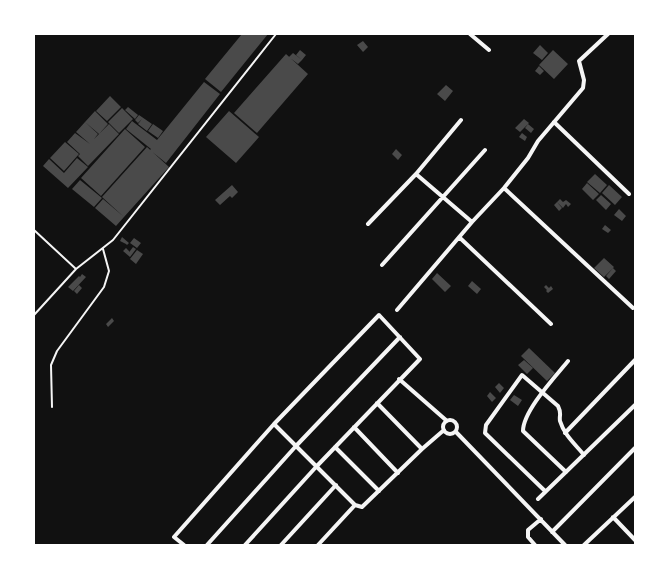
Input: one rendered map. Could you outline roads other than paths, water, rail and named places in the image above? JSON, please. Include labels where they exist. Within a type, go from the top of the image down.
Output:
[{"type":"street","points":[[470,34],[489,50]]},
{"type":"street","points":[[397,310],[472,222],[504,188],[528,158],[538,140],[583,88],[584,80],[579,61],[608,34]]},
{"type":"street","points":[[368,224],[416,174],[461,120]]},
{"type":"street","points":[[554,122],[629,194]]},
{"type":"street","points":[[382,265],[485,150]]},
{"type":"street","points":[[416,174],[472,222]]},
{"type":"street","points":[[504,188],[633,308]]},
{"type":"street","points":[[459,237],[551,324]]},
{"type":"street","points":[[184,545],[174,537],[274,424],[379,315],[420,359],[354,426],[245,545]]},
{"type":"street","points":[[207,545],[296,446],[400,338]]},
{"type":"street","points":[[565,432],[635,360]]},
{"type":"street","points":[[566,472],[523,431],[523,423],[542,393],[568,361]]},
{"type":"street","points":[[545,491],[485,433],[486,425],[522,375],[558,406],[561,413],[560,420],[565,432],[584,455]]},
{"type":"street","points":[[399,379],[447,422],[452,421],[456,423],[456,432]]},
{"type":"street","points":[[377,403],[422,449]]},
{"type":"street","points":[[538,499],[635,405]]},
{"type":"street","points":[[274,424],[355,505],[362,507],[422,449],[444,430],[444,425],[447,422]]},
{"type":"street","points":[[354,426],[398,473]]},
{"type":"street","points":[[444,430],[451,434],[456,432]]},
{"type":"street","points":[[456,432],[565,545]]},
{"type":"street","points":[[335,447],[379,491]]},
{"type":"street","points":[[552,532],[635,448]]},
{"type":"street","points":[[281,545],[336,485]]},
{"type":"street","points":[[585,544],[635,497]]},
{"type":"street","points":[[318,545],[355,505]]},
{"type":"street","points":[[613,517],[635,540]]},
{"type":"street","points":[[536,545],[528,537],[528,530],[541,519]]},
{"type":"lane","points":[[34,315],[76,269],[113,240],[276,34]]},
{"type":"lane","points":[[34,230],[76,269]]},
{"type":"lane","points":[[52,407],[51,365],[57,351],[104,287],[109,271],[102,248]]}]
